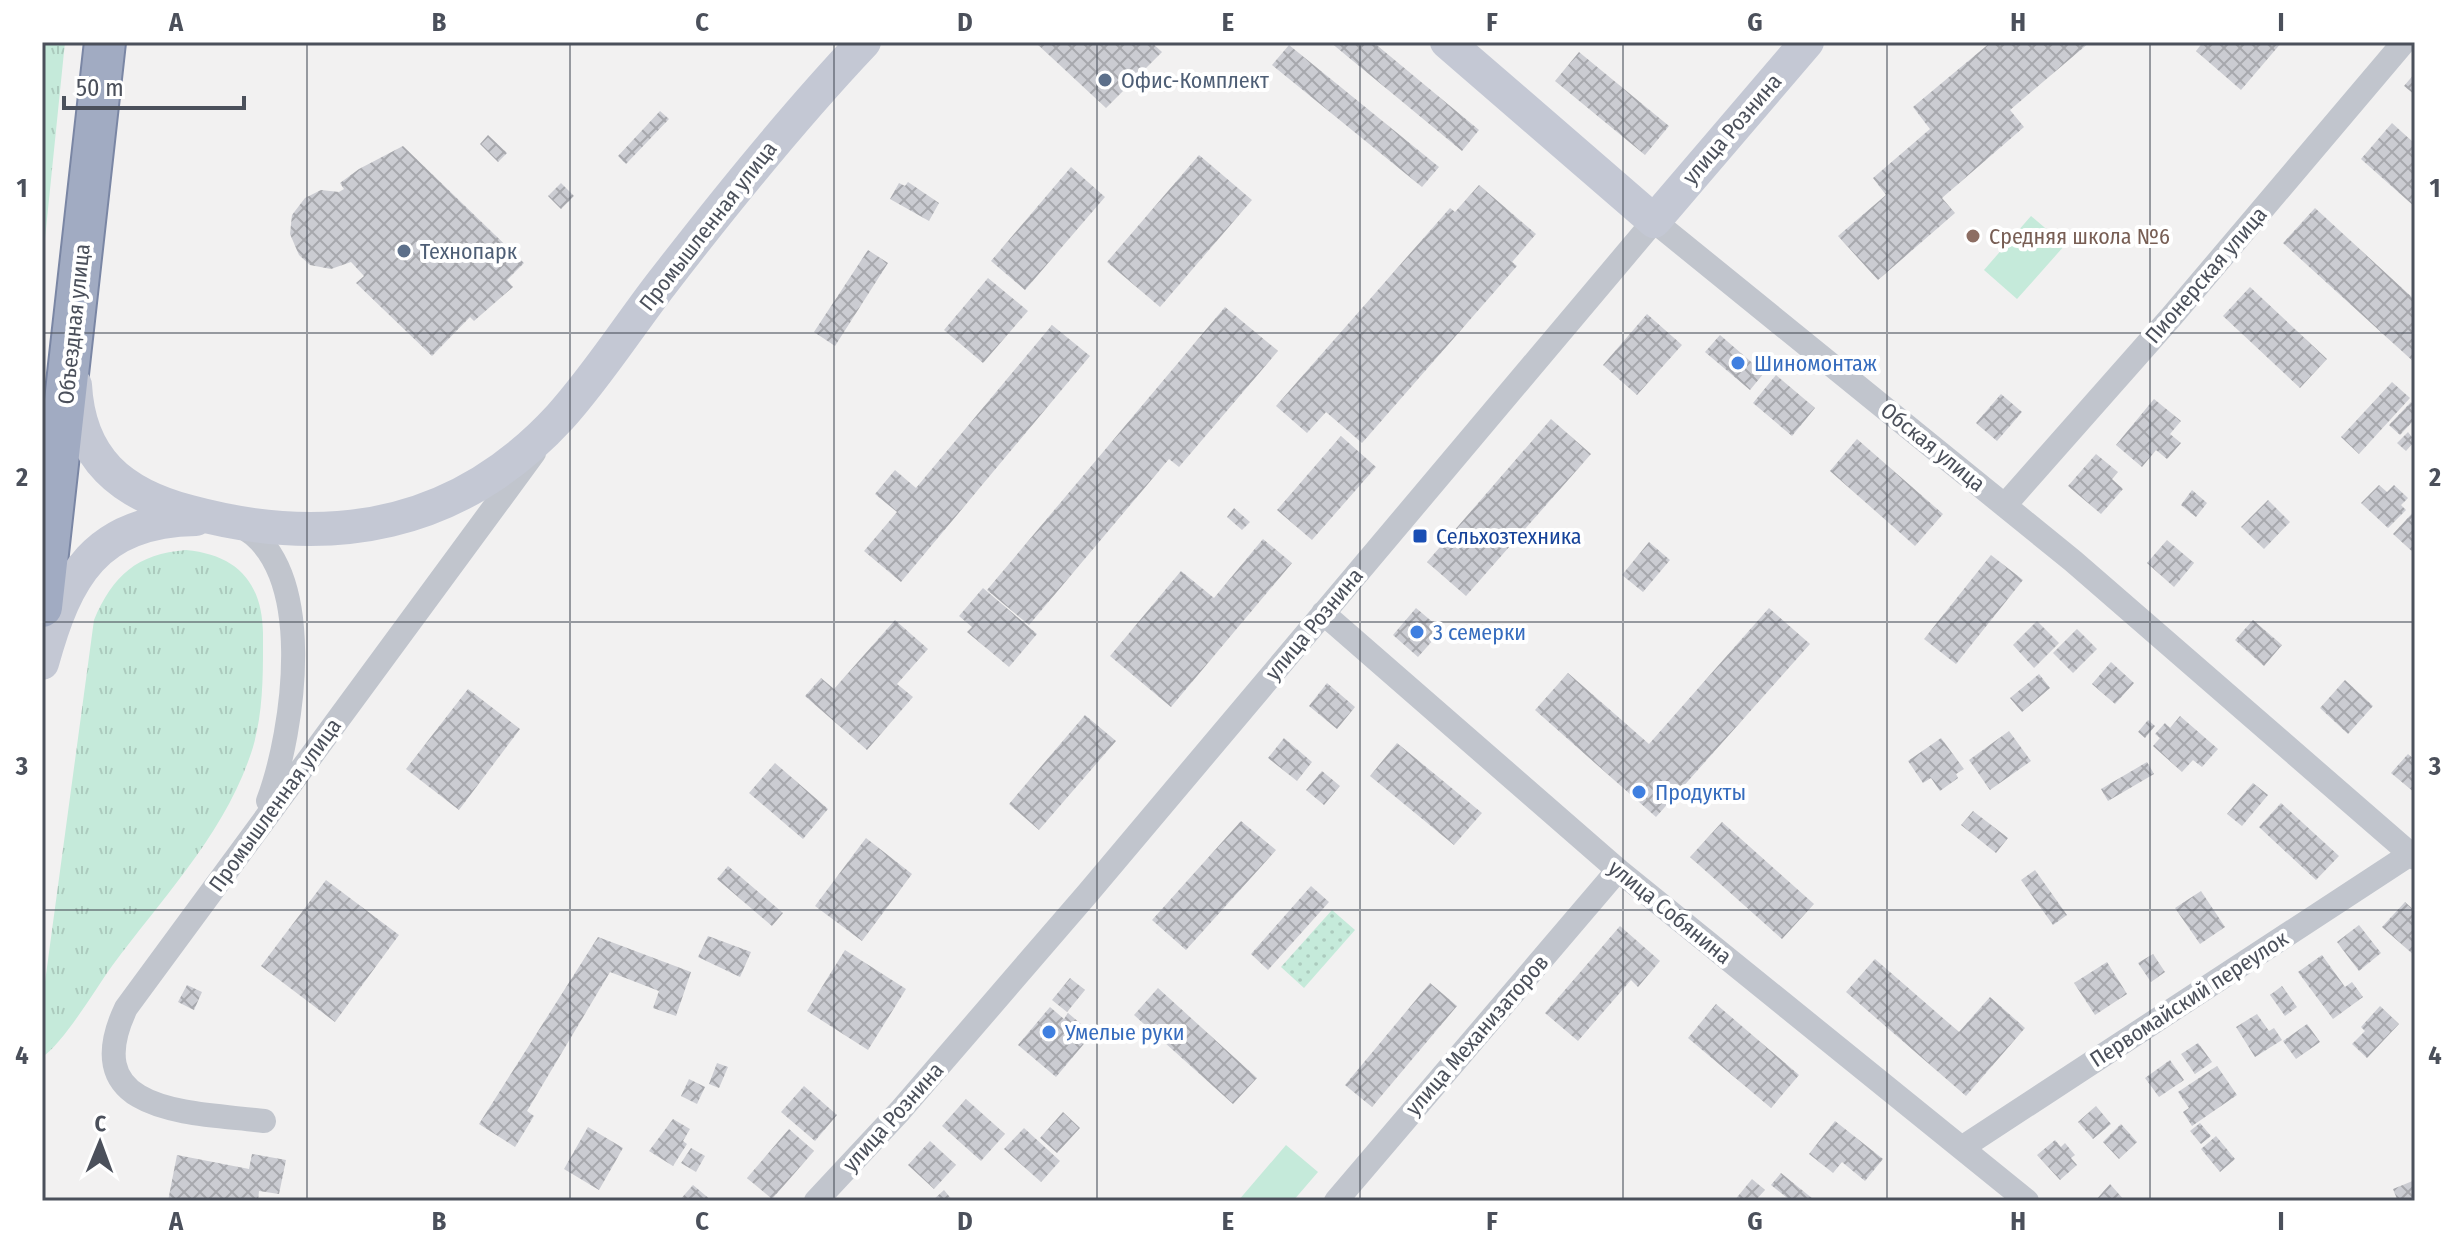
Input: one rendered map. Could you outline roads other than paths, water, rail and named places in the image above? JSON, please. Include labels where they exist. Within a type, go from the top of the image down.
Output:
[{"type":"highway","name":"Объездная улица","points":[[42,607],[100,93],[102,42]]},
{"type":"main road","name":"Промышленная улица","points":[[220,520],[308,529],[399,520],[440,506],[487,481],[560,417],[735,189],[864,42]]},
{"type":"main road","name":"Обская улица","points":[[1447,42],[1654,221]]},
{"type":"main road","name":"улица Рознина","points":[[1654,221],[1807,42]]},
{"type":"main road","points":[[73,337],[80,423],[103,465],[130,488],[154,501],[220,520]]},
{"type":"main road","points":[[42,663],[63,597],[88,560],[118,538],[153,525],[183,520],[220,520]]},
{"type":"street","name":"Пионерская улица","points":[[2005,505],[2172,316],[2404,42]]},
{"type":"street","name":"Обская улица","points":[[1654,221],[2005,505],[2414,854]]},
{"type":"street","name":"улица Рознина","points":[[816,1201],[910,1100],[1654,221]]},
{"type":"street","name":"Промышленная улица","points":[[264,1121],[165,1108],[142,1101],[126,1089],[116,1067],[116,1031],[126,1008],[560,417]]},
{"type":"street","points":[[220,520],[245,528],[273,553],[286,585],[291,615],[289,704],[282,756],[267,803],[249,839]]},
{"type":"street","name":"улица Собянина","points":[[1323,613],[1618,870],[2027,1201]]},
{"type":"street","name":"Первомайский переулок","points":[[1963,1147],[2414,854]]},
{"type":"street","name":"улица Механизаторов","points":[[1336,1201],[1618,870]]},
{"type":"place","name":"Офис-Комплект","points":[[1105,80]]},
{"type":"place","name":"Средняя школа №6","points":[[1973,236]]},
{"type":"place","name":"Технопарк","points":[[404,251]]},
{"type":"place","name":"Шиномонтаж","points":[[1738,363]]},
{"type":"place","name":"Сельхозтехника","points":[[1420,536]]},
{"type":"place","name":"3 семерки","points":[[1417,632]]},
{"type":"place","name":"Продукты","points":[[1639,792]]},
{"type":"place","name":"Умелые руки","points":[[1049,1032]]}]
